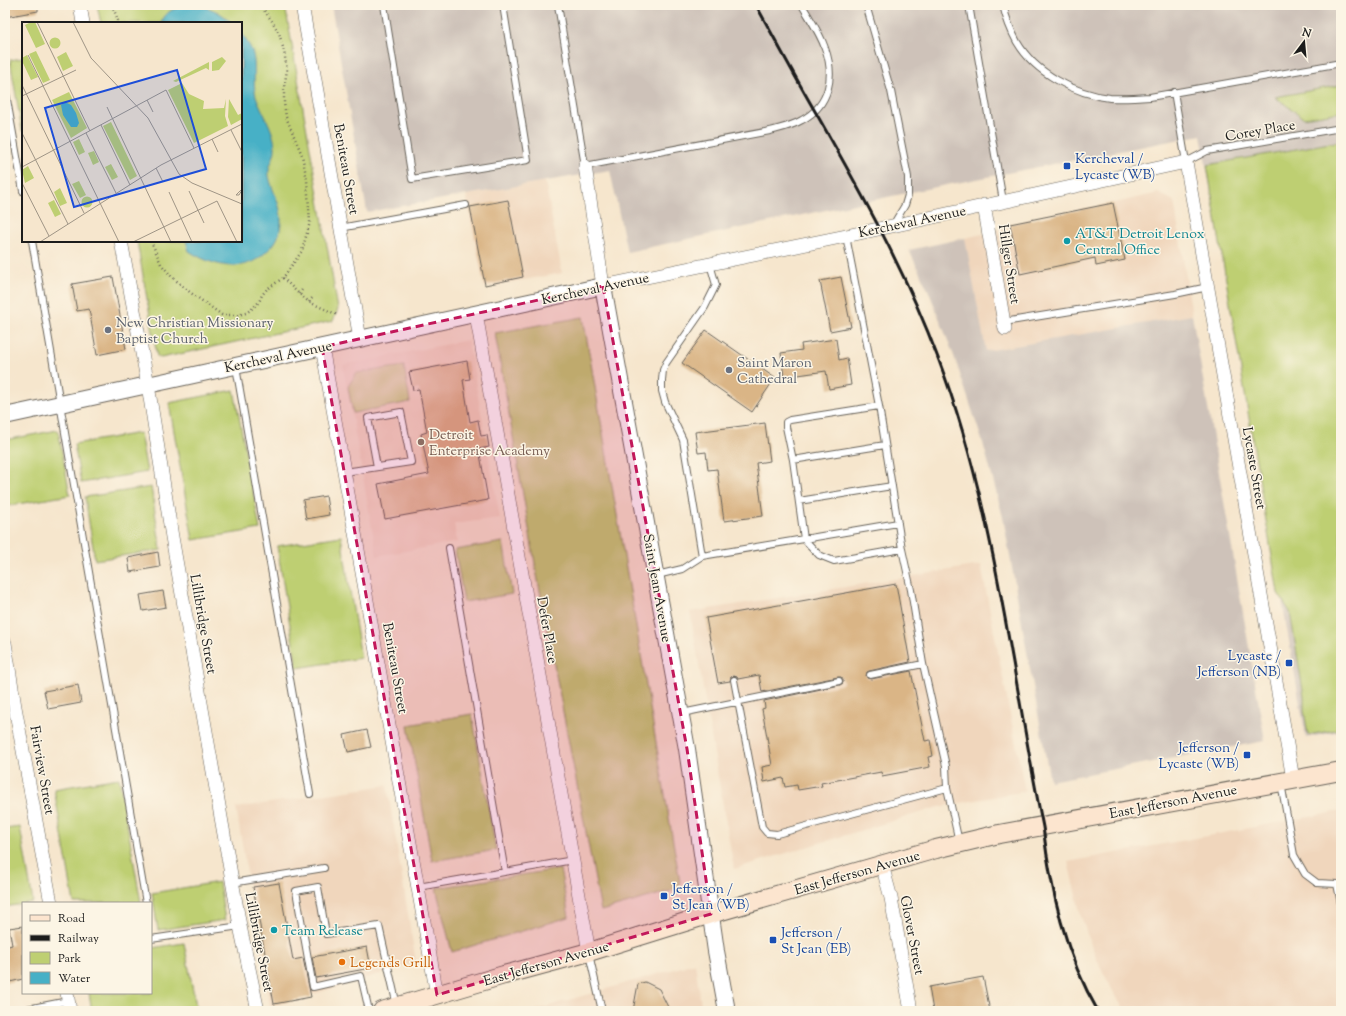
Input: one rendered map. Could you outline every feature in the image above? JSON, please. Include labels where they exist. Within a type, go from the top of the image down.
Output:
[{"type":"main road","name":"East Jefferson Avenue","points":[[390,1009],[504,975],[589,952],[711,914],[959,844],[999,834],[1341,771]]},
{"type":"street","points":[[80,5],[83,22]]},
{"type":"street","name":"Beniteau Street","points":[[302,5],[360,339]]},
{"type":"street","name":"Kercheval Avenue","points":[[5,416],[603,286],[846,236],[1186,162]]},
{"type":"street","name":"Lycaste Street","points":[[1186,162],[1208,287],[1287,780]]},
{"type":"street","name":"Saint Jean Avenue","points":[[584,166],[603,286],[680,713],[727,1011]]},
{"type":"street","name":"Hillger Street","points":[[984,205],[1004,325]]},
{"type":"street","name":"Lillibridge Street","points":[[121,242],[148,385],[172,537],[232,883],[258,1011]]},
{"type":"street","name":"Defer Place","points":[[476,314],[589,952]]},
{"type":"street","name":"Beniteau Street","points":[[322,347],[437,995]]},
{"type":"street","name":"Fairview Street","points":[[5,643],[15,707],[51,902]]},
{"type":"street","name":"Glover Street","points":[[882,865],[891,898],[911,1011]]},
{"type":"lane","points":[[384,5],[412,179],[528,160],[503,5]]},
{"type":"lane","points":[[558,5],[584,166],[770,132],[789,126],[809,116],[822,103],[831,78],[829,61],[825,47],[802,5]]},
{"type":"lane","points":[[866,5],[890,91],[908,177],[908,195],[905,205],[900,216],[893,225]]},
{"type":"lane","points":[[968,5],[1003,201]]},
{"type":"lane","points":[[1003,5],[1007,20],[1018,43],[1038,66],[1067,85],[1083,92],[1110,98],[1131,98],[1174,92],[1341,63]]},
{"type":"lane","points":[[5,88],[22,185]]},
{"type":"lane","points":[[1174,92],[1186,162]]},
{"type":"lane","name":"Corey Place","points":[[1186,162],[1207,151],[1341,128]]},
{"type":"lane","points":[[340,228],[466,205]]},
{"type":"lane","points":[[846,236],[879,406],[902,549],[911,590],[923,664],[946,766],[947,788],[959,844]]},
{"type":"lane","points":[[32,242],[146,902]]},
{"type":"lane","points":[[702,556],[683,440],[665,402],[662,380],[663,370],[666,363],[705,307],[716,285],[710,264]]},
{"type":"lane","points":[[1004,325],[1208,287]]},
{"type":"lane","points":[[236,366],[310,794]]},
{"type":"lane","points":[[879,406],[790,420],[786,422],[804,539],[819,555],[834,561],[902,549]]},
{"type":"lane","points":[[344,472],[411,462],[401,412],[368,418],[377,467]]},
{"type":"lane","points":[[793,460],[885,445]]},
{"type":"lane","points":[[799,501],[892,486]]},
{"type":"lane","points":[[656,575],[682,569],[702,556],[898,523]]},
{"type":"lane","points":[[449,548],[505,872]]},
{"type":"lane","points":[[870,675],[923,664]]},
{"type":"lane","points":[[734,680],[762,827],[766,833],[777,834],[947,788]]},
{"type":"lane","points":[[680,713],[839,681]]},
{"type":"lane","points":[[1287,780],[1294,855],[1305,874],[1317,883],[1339,883],[1341,904]]},
{"type":"lane","points":[[418,887],[573,860]]},
{"type":"lane","points":[[232,883],[324,868]]},
{"type":"lane","points":[[369,1011],[361,976],[313,987],[296,891],[318,887],[326,934],[379,926],[390,1009]]},
{"type":"lane","points":[[152,939],[240,926]]},
{"type":"lane","points":[[589,952],[602,1011]]},
{"type":"lane","points":[[17,1011],[68,1002]]},
{"type":"path","points":[[112,5],[119,22]]},
{"type":"path","points":[[151,242],[161,264],[172,277],[191,293],[222,315],[238,315],[246,313],[253,308],[259,302],[267,289],[283,278],[302,252],[310,222],[307,180],[302,155],[286,117],[284,88],[288,70],[284,50],[279,33],[260,5]]},
{"type":"path","points":[[283,278],[309,302],[338,315]]},
{"type":"path","points":[[299,294],[302,290]]},
{"type":"path","points":[[309,302],[313,297]]},
{"type":"highlighted area","points":[[603,286],[687,749],[711,914],[437,995],[322,347]]},
{"type":"shaded area","points":[[331,5],[1341,5],[1341,731],[1306,738],[1201,135],[921,190],[627,252],[610,170],[367,212]]},
{"type":"shaded area","points":[[545,181],[562,273],[484,287],[466,195]]},
{"type":"shaded area","points":[[1158,193],[1174,201],[1192,315],[986,352],[965,238]]},
{"type":"shaded area","points":[[965,238],[986,351],[1192,315],[1265,741],[1050,781],[1003,517],[983,443],[954,356],[929,292],[909,250]]},
{"type":"shaded area","name":"Detroit Enterprise Academy","points":[[468,340],[500,518],[454,524],[457,542],[377,556],[343,365]]},
{"type":"shaded area","points":[[981,565],[1025,791],[939,807],[734,869],[690,612]]},
{"type":"shaded area","points":[[387,785],[416,963],[270,1007],[236,808]]},
{"type":"shaded area","points":[[1341,811],[1341,1011],[1125,1011],[1098,962],[1088,937],[1081,916],[1068,862]]},
{"type":"shaded area","points":[[695,963],[702,1011],[533,1011],[562,1002]]},
{"type":"green space","points":[[97,5],[285,5],[338,309],[333,321],[161,358],[157,356],[137,242],[242,242],[242,22],[101,22]]},
{"type":"green space","points":[[22,58],[22,131],[10,60]]},
{"type":"green space","points":[[1341,85],[1341,112],[1304,118],[1275,97]]},
{"type":"green space","points":[[1341,141],[1341,729],[1308,735],[1304,711],[1304,697],[1290,612],[1278,593],[1207,165]]},
{"type":"green space","points":[[583,317],[681,888],[601,911],[537,575],[495,333]]},
{"type":"green space","points":[[404,366],[410,402],[353,413],[348,387],[356,373]]},
{"type":"green space","points":[[234,390],[260,529],[193,540],[169,403]]},
{"type":"green space","points":[[58,430],[70,495],[6,506],[5,440]]},
{"type":"green space","points":[[140,433],[147,472],[81,483],[74,444]]},
{"type":"green space","points":[[151,487],[161,550],[95,560],[85,497]]},
{"type":"green space","points":[[341,536],[361,658],[297,668],[277,546]]},
{"type":"green space","points":[[503,542],[512,594],[464,602],[455,550]]},
{"type":"green space","points":[[472,714],[496,850],[432,861],[408,725]]},
{"type":"green space","points":[[119,778],[141,902],[74,902],[54,789]]},
{"type":"green space","points":[[20,827],[33,902],[22,902],[22,904],[5,907],[5,829]]},
{"type":"green space","points":[[560,869],[569,917],[452,952],[436,888]]},
{"type":"green space","points":[[219,882],[225,920],[158,930],[152,893]]},
{"type":"green space","points":[[184,943],[197,1011],[92,1011],[89,994],[152,994],[152,948]]},
{"type":"water","points":[[194,6],[205,7],[214,10],[231,22],[162,22],[167,14],[174,9]]},
{"type":"water","points":[[242,34],[252,51],[256,96],[270,127],[274,140],[275,151],[269,169],[269,176],[280,210],[280,231],[275,242],[270,248],[255,261],[239,266],[216,264],[189,251],[186,242],[242,242]]},
{"type":"building","points":[[5,5],[38,5],[38,11],[5,17]]},
{"type":"building","points":[[508,200],[523,277],[485,285],[470,207]]},
{"type":"building","name":"AT&T Detroit Lenox Central Office","points":[[1113,203],[1125,260],[1096,266],[1095,258],[1020,274],[1010,224]]},
{"type":"building","name":"New Christian Missionary Baptist Church","points":[[113,277],[126,349],[97,355],[89,309],[77,311],[72,284]]},
{"type":"building","points":[[841,277],[851,327],[830,331],[820,281]]},
{"type":"building","name":"Saint Maron Cathedral","points":[[706,330],[775,378],[752,412],[682,363]]},
{"type":"building","points":[[836,339],[839,360],[847,358],[851,385],[829,389],[826,371],[784,377],[781,353],[802,350],[801,344]]},
{"type":"building","name":"Detroit Enterprise Academy","points":[[467,361],[470,379],[463,380],[470,422],[478,420],[481,436],[487,435],[489,447],[479,449],[488,500],[385,519],[378,484],[429,474],[421,434],[427,432],[419,389],[413,390],[409,372]]},
{"type":"building","points":[[765,423],[770,461],[756,463],[763,516],[724,521],[717,469],[708,470],[706,452],[698,453],[695,432]]},
{"type":"building","points":[[326,496],[329,515],[306,519],[303,500]]},
{"type":"building","points":[[158,552],[160,567],[130,572],[128,558]]},
{"type":"building","points":[[896,584],[910,662],[869,671],[867,672],[866,676],[867,678],[871,679],[911,671],[925,741],[930,740],[933,756],[928,757],[930,767],[882,776],[881,772],[821,783],[822,786],[798,790],[797,785],[785,787],[783,778],[764,782],[762,767],[772,765],[762,709],[765,708],[764,701],[840,685],[843,683],[843,680],[841,677],[838,677],[762,692],[759,675],[738,679],[734,676],[731,677],[730,681],[718,683],[706,618]]},
{"type":"building","points":[[163,591],[166,607],[143,611],[140,595]]},
{"type":"building","points":[[78,685],[81,703],[48,709],[44,691]]},
{"type":"building","points":[[367,730],[371,747],[348,752],[344,735]]},
{"type":"building","name":"Team Release","points":[[279,883],[293,960],[303,958],[311,997],[274,1004],[253,887]]},
{"type":"building","points":[[22,926],[22,979],[5,983],[5,947],[12,945],[9,928]]},
{"type":"building","name":"Legends Grill","points":[[367,947],[371,968],[316,978],[312,957]]},
{"type":"building","points":[[983,977],[990,1011],[933,1011],[929,987]]},
{"type":"building","points":[[645,982],[659,989],[670,1011],[633,1011],[638,984]]},
{"type":"railway","points":[[756,5],[882,233],[912,295],[925,326],[958,415],[974,472],[1000,590],[1055,899],[1068,945],[1086,990],[1098,1011]]},
{"type":"place","name":"Kercheval / Lycaste (WB)","points":[[1067,166]]},
{"type":"place","name":"AT&T Detroit Lenox Central Office","points":[[1067,241]]},
{"type":"place","name":"New Christian Missionary Baptist Church","points":[[108,330]]},
{"type":"place","name":"Saint Maron Cathedral","points":[[729,370]]},
{"type":"place","name":"Detroit Enterprise Academy","points":[[421,442]]},
{"type":"place","name":"Lycaste / Jefferson (NB)","points":[[1289,663]]},
{"type":"place","name":"Jefferson / Lycaste (WB)","points":[[1247,755]]},
{"type":"place","name":"Jefferson / St Jean (WB)","points":[[664,896]]},
{"type":"place","name":"Team Release","points":[[274,930]]},
{"type":"place","name":"Jefferson / St Jean (EB)","points":[[773,940]]},
{"type":"place","name":"Legends Grill","points":[[342,962]]}]
